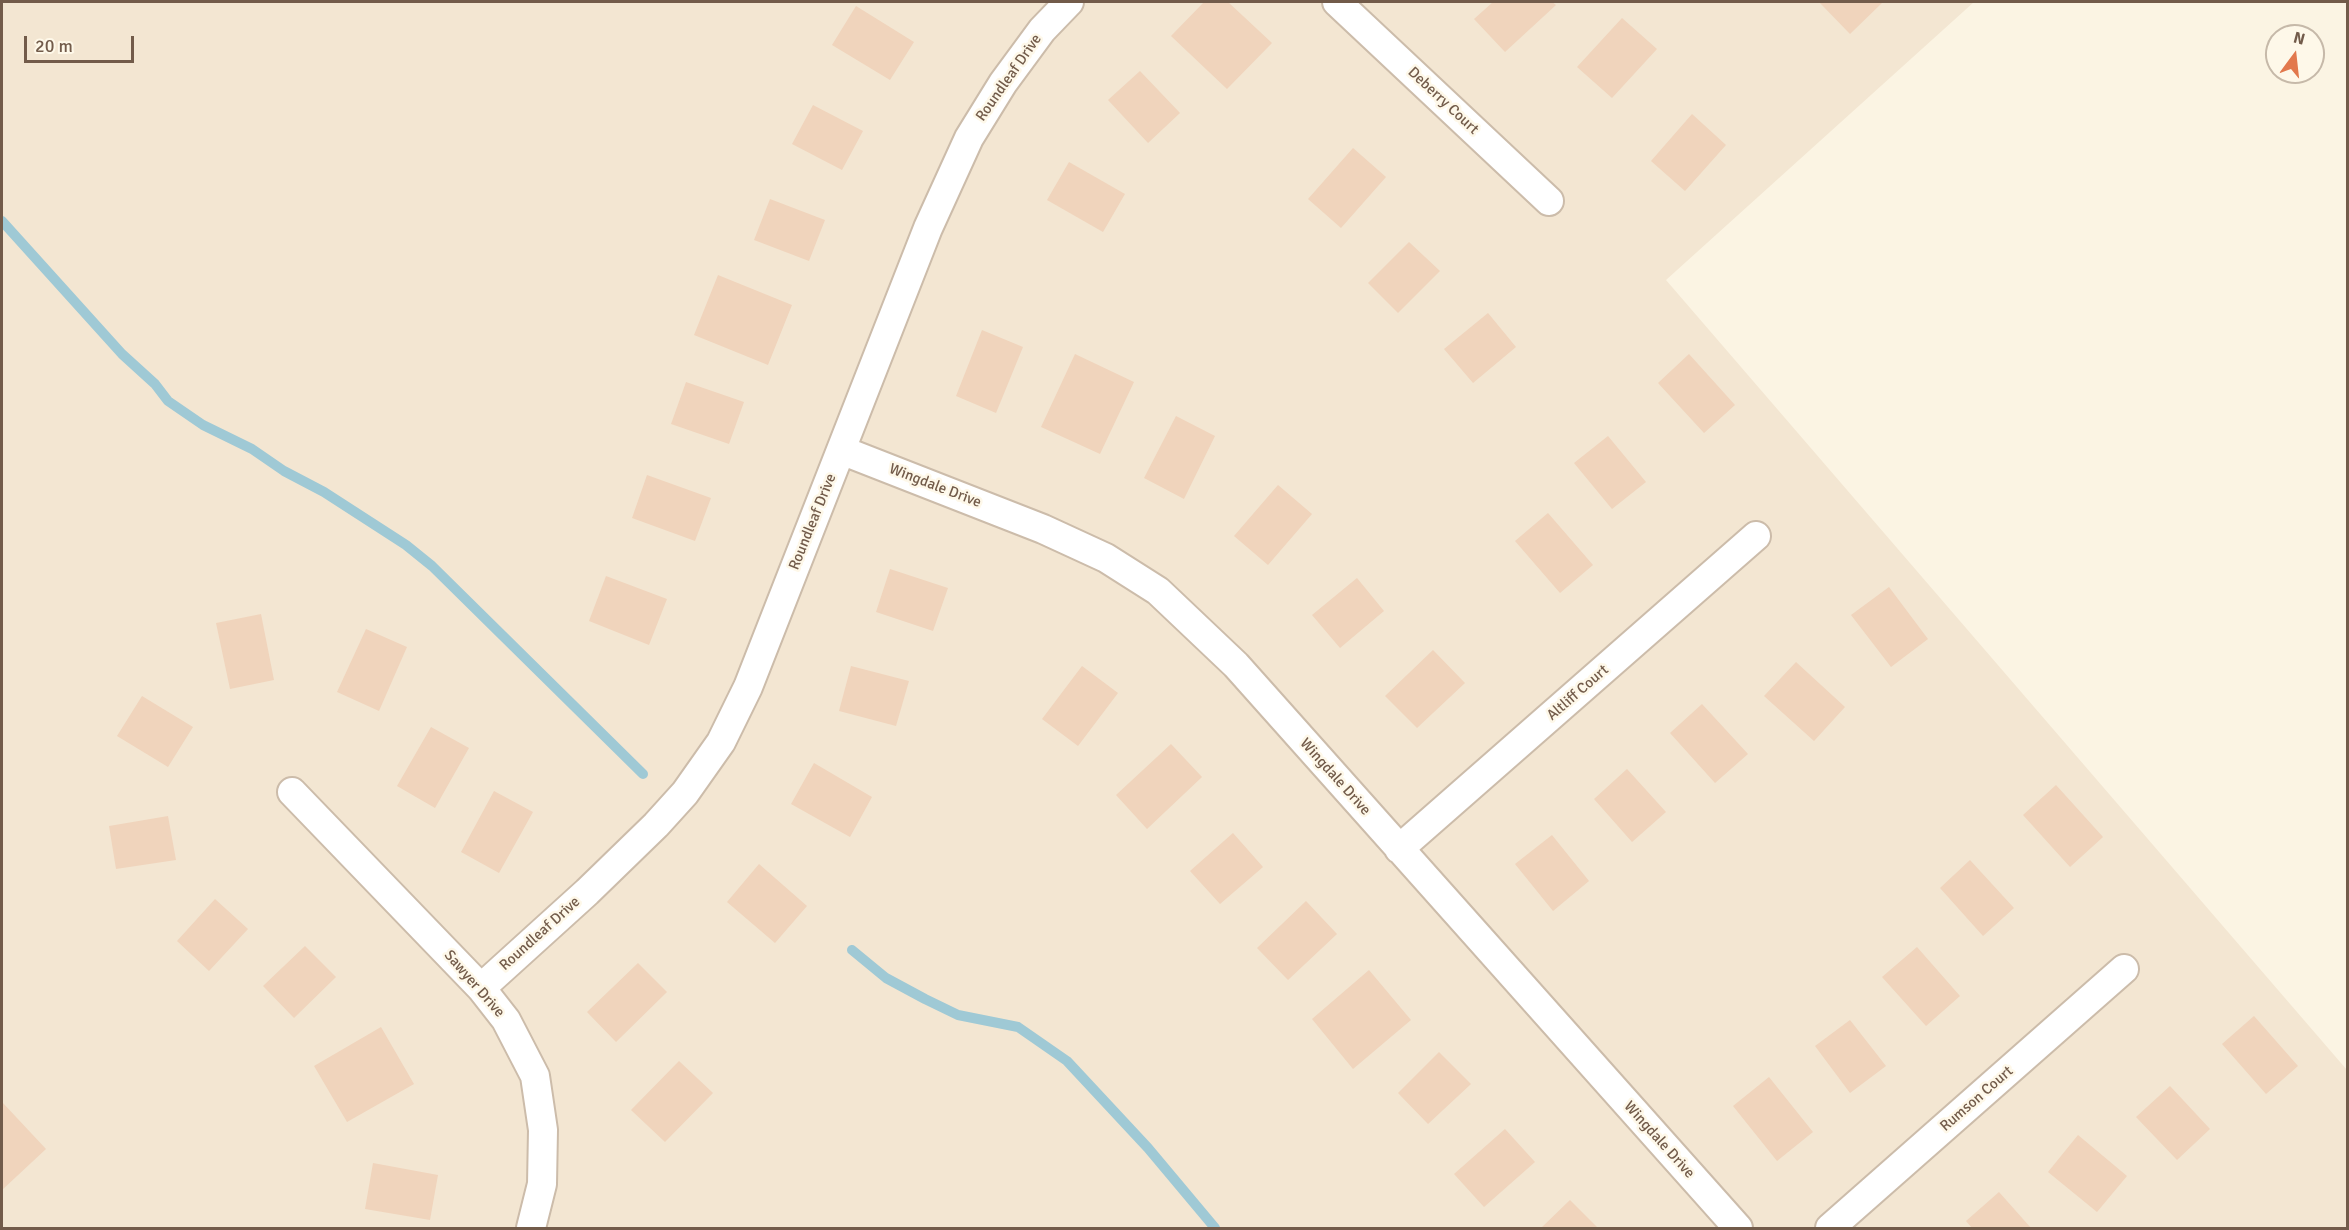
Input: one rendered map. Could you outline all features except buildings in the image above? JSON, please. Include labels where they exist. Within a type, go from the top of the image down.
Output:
[{"type":"street","name":"Roundleaf Drive","points":[[481,988],[587,892],[656,825],[686,793],[721,742],[748,687],[928,228],[969,138],[1003,83],[1042,30],[1069,2]]},
{"type":"street","name":"Deberry Court","points":[[1337,2],[1549,201]]},
{"type":"street","name":"Wingdale Drive","points":[[842,450],[1043,529],[1106,558],[1158,591],[1236,665],[1738,1228]]},
{"type":"street","name":"Altliff Court","points":[[1399,849],[1756,536]]},
{"type":"street","name":"Sawyer Drive","points":[[292,792],[481,988],[506,1020],[535,1076],[543,1130],[542,1184],[531,1228]]},
{"type":"street","name":"Rumson Court","points":[[1830,1228],[2124,969]]},
{"type":"shaded area","points":[[2,2],[1974,2],[1666,280],[2347,1070],[2347,1228],[2,1228]]},
{"type":"waterway","points":[[2,221],[122,354],[155,384],[168,401],[203,425],[252,449],[284,471],[324,492],[406,545],[432,566],[643,774]]},
{"type":"waterway","points":[[852,950],[886,978],[925,999],[958,1015],[1018,1027],[1067,1061],[1148,1148],[1215,1228]]}]
